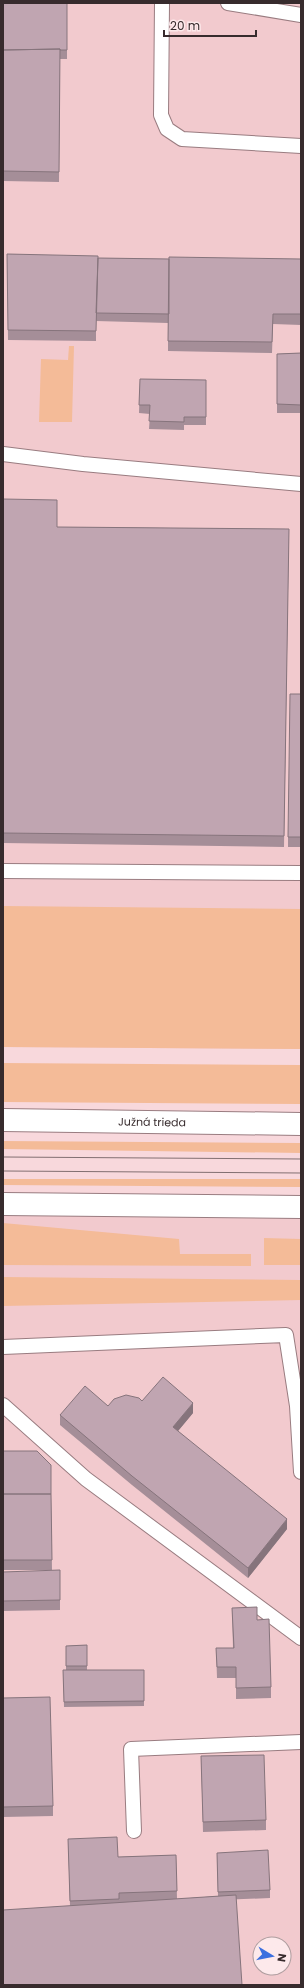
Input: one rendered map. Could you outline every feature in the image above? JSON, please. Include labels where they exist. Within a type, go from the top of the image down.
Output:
[{"type":"street","name":"Južná trieda","points":[[3,1120],[301,1124]]},
{"type":"street","points":[[3,1204],[301,1207]]},
{"type":"lane","points":[[162,3],[160,115],[167,129],[182,139],[301,146]]},
{"type":"lane","points":[[228,3],[301,15]]},
{"type":"lane","points":[[3,454],[84,464],[301,484]]},
{"type":"lane","points":[[3,871],[301,873]]},
{"type":"lane","points":[[3,1347],[286,1336],[297,1406],[301,1472]]},
{"type":"lane","points":[[3,1405],[86,1479],[301,1638]]},
{"type":"lane","points":[[134,1831],[131,1749],[301,1742]]},
{"type":"shaded area","points":[[3,3],[301,3],[301,1049],[3,1047]]},
{"type":"shaded area","points":[[69,346],[74,346],[72,422],[39,422],[41,359],[68,360]]},
{"type":"shaded area","points":[[3,906],[301,909],[301,1049],[3,1047]]},
{"type":"shaded area","points":[[3,1063],[301,1065],[301,1104],[3,1102]]},
{"type":"shaded area","points":[[3,1141],[301,1143],[301,1153],[3,1149]]},
{"type":"shaded area","points":[[3,1179],[301,1179],[301,1187],[3,1185]]},
{"type":"shaded area","points":[[3,1208],[301,1209],[301,1985],[3,1985]]},
{"type":"shaded area","points":[[3,1223],[179,1239],[180,1254],[251,1254],[251,1266],[3,1265]]},
{"type":"shaded area","points":[[264,1238],[301,1239],[301,1265],[264,1265]]},
{"type":"shaded area","points":[[3,1277],[301,1280],[301,1300],[3,1306]]},
{"type":"building","points":[[3,3],[67,3],[67,50],[3,50]]},
{"type":"building","points":[[60,49],[59,172],[3,171],[3,50]]},
{"type":"building","points":[[7,254],[98,256],[96,331],[8,330]]},
{"type":"building","points":[[169,257],[301,259],[301,314],[273,314],[272,342],[168,341]]},
{"type":"building","points":[[98,258],[169,259],[169,314],[96,313]]},
{"type":"building","points":[[301,353],[301,405],[277,404],[277,354]]},
{"type":"building","points":[[140,379],[206,380],[206,417],[184,417],[184,422],[149,421],[150,405],[139,405]]},
{"type":"building","points":[[3,499],[57,500],[57,527],[289,529],[284,836],[3,833]]},
{"type":"building","points":[[290,694],[301,694],[301,837],[288,837]]},
{"type":"building","points":[[163,1377],[193,1403],[173,1427],[287,1519],[248,1568],[132,1476],[60,1415],[85,1386],[108,1406],[114,1399],[126,1395],[139,1398],[142,1401]]},
{"type":"building","points":[[3,1451],[37,1451],[51,1465],[51,1494],[3,1494]]},
{"type":"building","points":[[3,1494],[51,1494],[52,1560],[3,1560]]},
{"type":"building","points":[[60,1570],[60,1600],[3,1601],[3,1572]]},
{"type":"building","points":[[257,1607],[257,1620],[269,1619],[271,1687],[236,1688],[236,1667],[217,1667],[216,1648],[234,1648],[232,1608]]},
{"type":"building","points":[[87,1645],[87,1666],[66,1666],[66,1646]]},
{"type":"building","points":[[63,1670],[144,1670],[144,1701],[64,1702]]},
{"type":"building","points":[[50,1697],[53,1806],[3,1807],[3,1698]]},
{"type":"building","points":[[264,1755],[266,1820],[203,1822],[201,1756]]},
{"type":"building","points":[[117,1837],[118,1857],[176,1855],[177,1891],[119,1893],[119,1899],[70,1901],[68,1839]]},
{"type":"building","points":[[268,1850],[270,1890],[218,1892],[217,1853]]},
{"type":"building","points":[[236,1895],[242,1985],[3,1985],[3,1910]]},
{"type":"tram line","points":[[3,1157],[301,1159]]},
{"type":"tram line","points":[[3,1171],[301,1173]]}]
